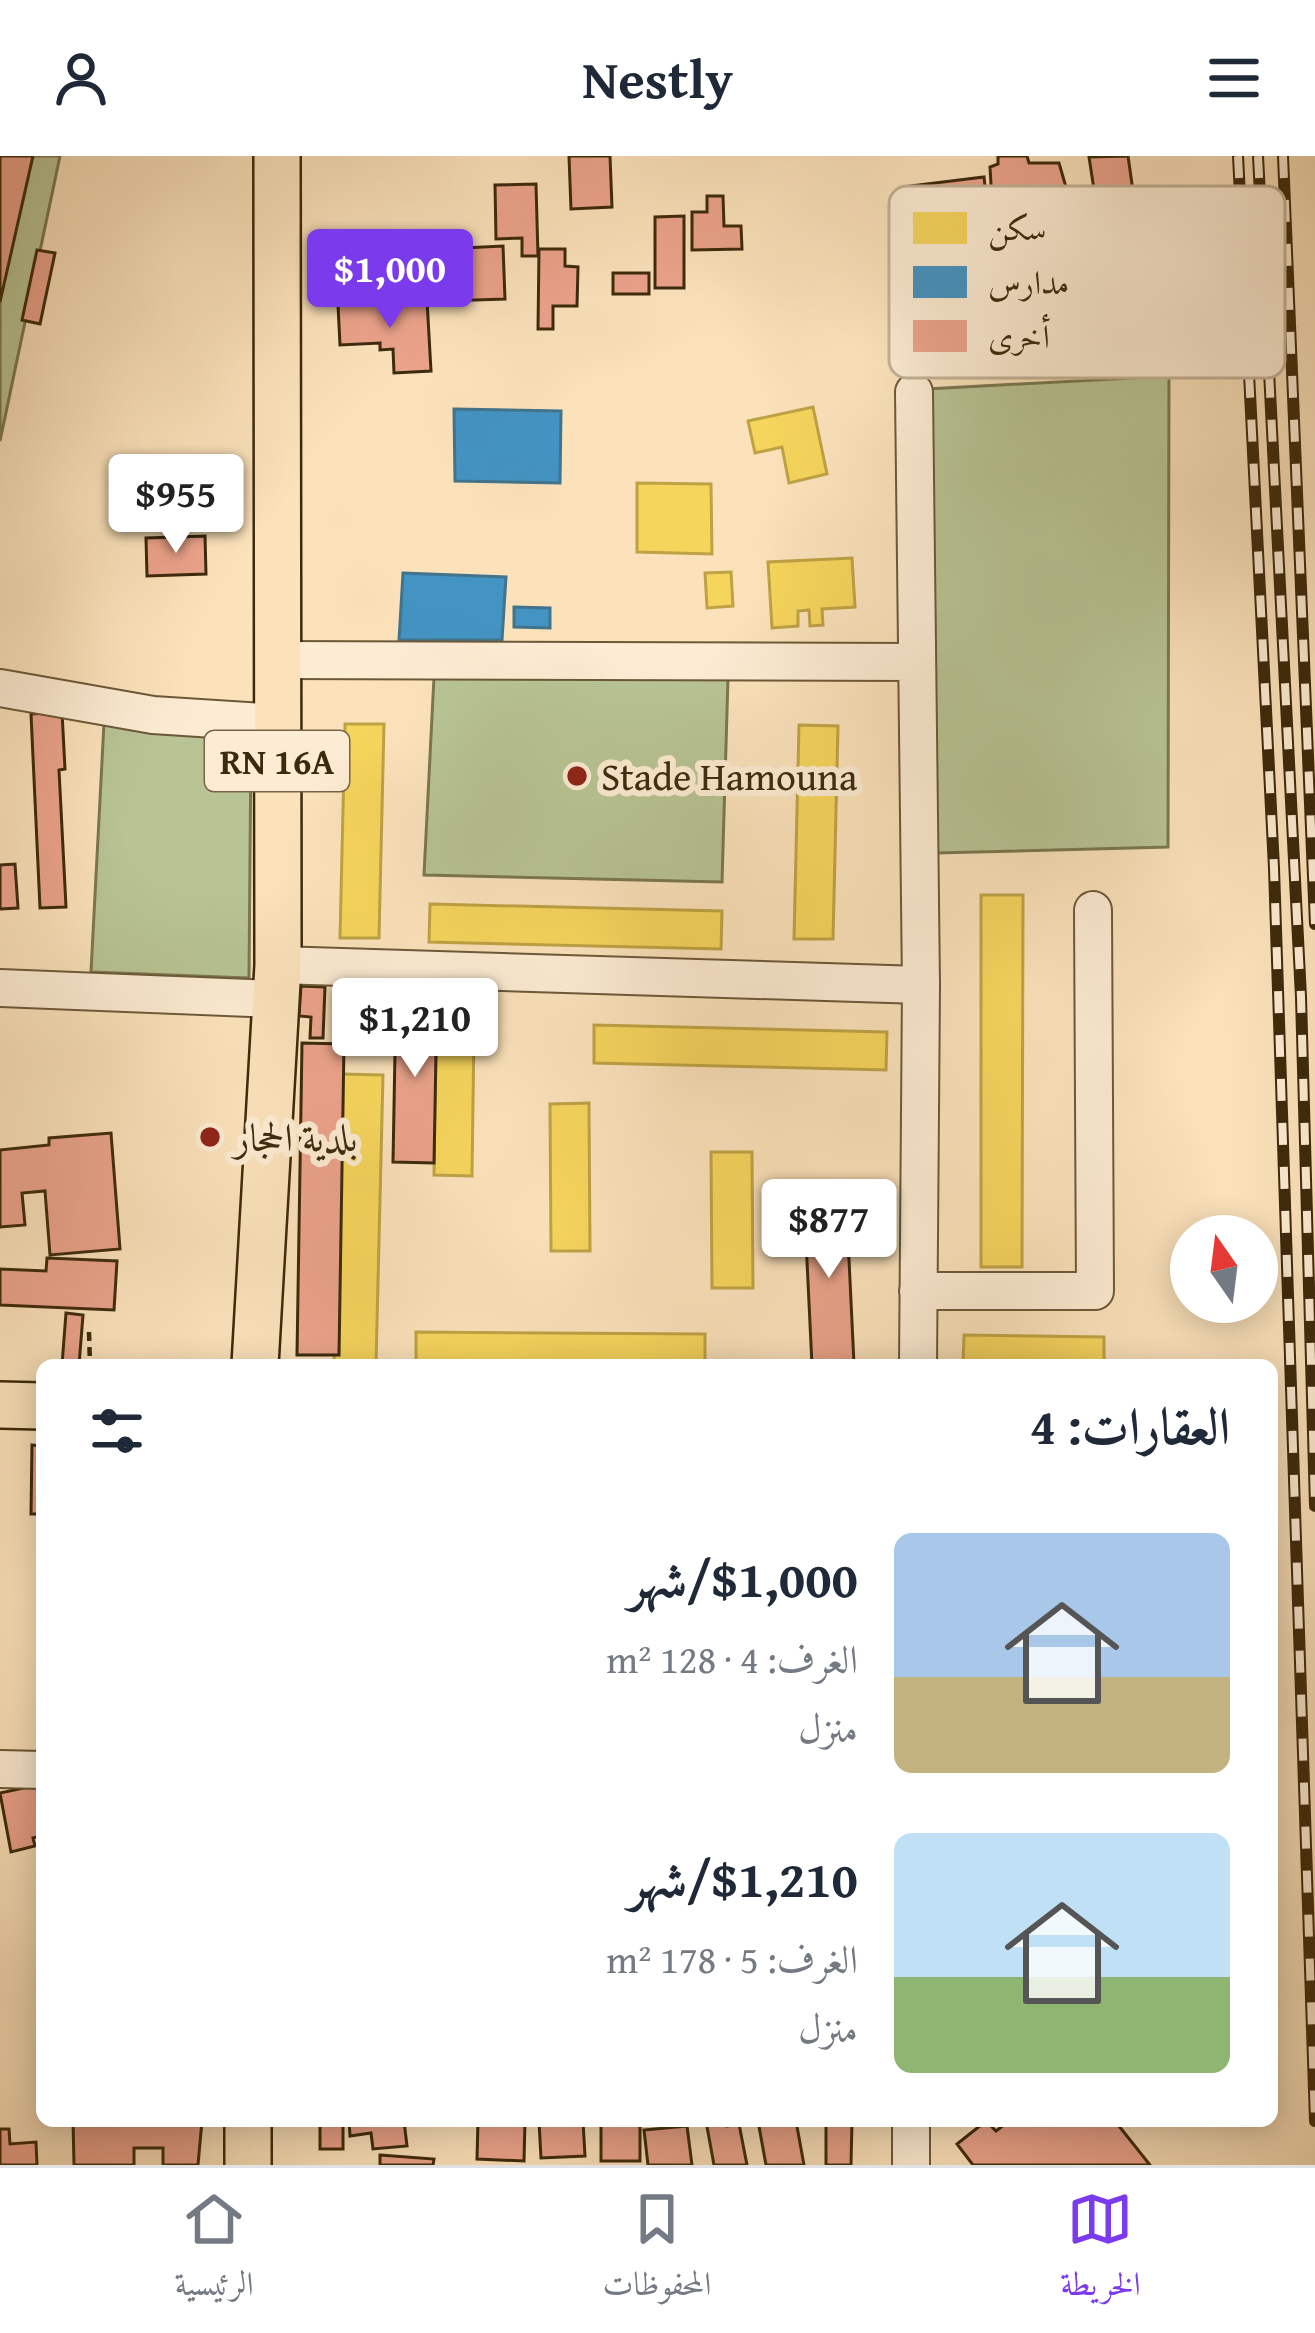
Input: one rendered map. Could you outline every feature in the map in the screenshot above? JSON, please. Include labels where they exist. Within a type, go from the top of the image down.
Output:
[{"type":"main road","name":"RN 16A","points":[[255,1359],[277,982],[277,156]]},
{"type":"main road","points":[[0,1405],[36,1406]]},
{"type":"main road","points":[[248,2127],[248,2165]]},
{"type":"street","points":[[914,392],[921,985],[918,1359]]},
{"type":"street","points":[[277,661],[917,662]]},
{"type":"street","points":[[0,688],[153,715],[277,723]]},
{"type":"street","points":[[918,1291],[1095,1291],[1093,910]]},
{"type":"street","points":[[0,988],[277,982],[921,985]]},
{"type":"street","points":[[0,1769],[36,1770]]},
{"type":"street","points":[[910,2127],[911,2165]]},
{"type":"path","points":[[89,1332],[90,1359]]},
{"type":"green space","points":[[0,156],[60,156],[0,441]]},
{"type":"green space","points":[[1169,378],[1168,847],[936,853],[927,389]]},
{"type":"green space","name":"Stade Hamouna","points":[[434,677],[728,678],[722,882],[424,875]]},
{"type":"green space","points":[[104,723],[251,740],[249,978],[91,972]]},
{"type":"building: سكن","points":[[813,407],[827,474],[789,483],[782,447],[755,453],[748,421]]},
{"type":"building: سكن","points":[[637,483],[711,484],[712,554],[637,552]]},
{"type":"building: سكن","points":[[852,558],[855,607],[822,609],[823,625],[810,626],[809,610],[798,611],[798,626],[772,628],[768,562]]},
{"type":"building: سكن","points":[[731,572],[733,606],[707,608],[705,573]]},
{"type":"building: سكن","points":[[345,724],[384,724],[379,938],[340,938]]},
{"type":"building: سكن","points":[[799,725],[838,726],[833,939],[794,939]]},
{"type":"building: سكن","points":[[981,895],[1023,895],[1022,1267],[981,1267]]},
{"type":"building: سكن","points":[[430,904],[722,911],[721,949],[429,942]]},
{"type":"building: سكن","points":[[594,1025],[887,1032],[886,1070],[594,1063]]},
{"type":"building: سكن","points":[[436,1030],[474,1030],[472,1176],[434,1175]]},
{"type":"building: سكن","points":[[341,1074],[383,1075],[376,1359],[334,1359]]},
{"type":"building: سكن","points":[[589,1103],[590,1251],[551,1251],[550,1104]]},
{"type":"building: سكن","points":[[711,1152],[752,1152],[753,1288],[712,1288]]},
{"type":"building: سكن","points":[[416,1332],[705,1334],[705,1359],[416,1359]]},
{"type":"building: سكن","points":[[964,1335],[1104,1337],[1104,1359],[963,1359]]},
{"type":"building: مدارس","points":[[454,409],[561,411],[560,483],[455,481]]},
{"type":"building: مدارس","points":[[403,573],[506,577],[502,640],[399,640]]},
{"type":"building: مدارس","points":[[514,607],[550,608],[550,628],[514,627]]},
{"type":"building: أخرى","points":[[0,156],[33,156],[0,302]]},
{"type":"building: أخرى","points":[[569,156],[610,156],[612,207],[571,209]]},
{"type":"building: أخرى","points":[[998,156],[1059,163],[1066,186],[991,186],[990,167],[998,164]]},
{"type":"building: أخرى","points":[[1128,156],[1132,186],[1093,186],[1089,157]]},
{"type":"building: أخرى","points":[[984,177],[985,186],[910,186]]},
{"type":"building: أخرى","points":[[536,184],[538,256],[522,256],[522,238],[496,239],[495,185]]},
{"type":"building: أخرى","points":[[707,196],[723,196],[724,226],[741,226],[742,249],[692,250],[692,212],[707,212]]},
{"type":"building: أخرى","points":[[684,216],[684,288],[655,288],[655,217]]},
{"type":"building: أخرى","points":[[503,246],[505,299],[445,301],[443,249]]},
{"type":"building: أخرى","points":[[539,249],[565,249],[565,266],[578,267],[577,306],[553,306],[553,329],[538,329]]},
{"type":"building: أخرى","points":[[37,250],[55,253],[40,324],[22,320]]},
{"type":"building: أخرى","points":[[613,273],[649,273],[649,294],[613,294]]},
{"type":"building: أخرى","points":[[427,300],[431,371],[394,373],[393,349],[380,350],[380,343],[340,345],[338,305]]},
{"type":"building: أخرى","points":[[205,536],[206,574],[147,576],[146,538]]},
{"type":"building: أخرى","points":[[62,712],[65,769],[59,770],[66,907],[40,908],[31,714]]},
{"type":"building: أخرى","points":[[15,864],[18,908],[0,909],[0,865]]},
{"type":"building: أخرى","points":[[301,986],[325,987],[323,1038],[310,1038],[311,1017],[299,1016]]},
{"type":"building: أخرى","points":[[396,998],[437,998],[434,1163],[393,1162]]},
{"type":"building: أخرى","points":[[302,1043],[344,1044],[339,1355],[297,1355]]},
{"type":"building: أخرى","points":[[111,1133],[120,1249],[50,1255],[45,1191],[22,1193],[25,1225],[0,1227],[0,1150],[49,1145],[49,1138]]},
{"type":"building: أخرى","points":[[846,1197],[854,1359],[812,1359],[804,1199]]},
{"type":"building: أخرى","points":[[47,1258],[117,1261],[114,1310],[0,1305],[0,1269],[46,1271]]},
{"type":"building: أخرى","points":[[66,1313],[83,1315],[79,1359],[62,1359]]},
{"type":"building: أخرى","points":[[32,1445],[36,1445],[36,1514],[31,1514]]},
{"type":"building: أخرى","points":[[36,1785],[35,1846],[11,1852],[0,1793]]},
{"type":"building: أخرى","points":[[73,2127],[201,2127],[198,2165],[163,2165],[163,2148],[134,2148],[134,2165],[74,2165]]},
{"type":"building: أخرى","points":[[320,2127],[343,2127],[343,2149],[320,2149]]},
{"type":"building: أخرى","points":[[349,2127],[405,2127],[407,2146],[373,2149],[371,2133],[350,2136]]},
{"type":"building: أخرى","points":[[478,2127],[525,2127],[524,2161],[477,2159]]},
{"type":"building: أخرى","points":[[539,2127],[583,2127],[585,2156],[541,2158]]},
{"type":"building: أخرى","points":[[601,2127],[640,2127],[640,2161],[601,2161]]},
{"type":"building: أخرى","points":[[687,2127],[692,2165],[648,2165],[644,2130]]},
{"type":"building: أخرى","points":[[707,2127],[740,2127],[747,2165],[714,2165]]},
{"type":"building: أخرى","points":[[759,2127],[797,2127],[804,2165],[766,2165]]},
{"type":"building: أخرى","points":[[826,2127],[852,2127],[851,2165],[826,2165]]},
{"type":"building: أخرى","points":[[978,2127],[996,2131],[1001,2127],[1120,2127],[1150,2165],[973,2165],[957,2144]]},
{"type":"building: أخرى","points":[[0,2129],[9,2129],[10,2144],[36,2142],[37,2165],[0,2165]]},
{"type":"building: أخرى","points":[[380,2155],[434,2159],[433,2165],[380,2165]]},
{"type":"railway","points":[[1238,156],[1240,186]]},
{"type":"railway","points":[[1258,156],[1260,186]]},
{"type":"railway","points":[[1283,156],[1284,186]]},
{"type":"railway","points":[[1285,204],[1315,924]]},
{"type":"railway","points":[[1249,378],[1274,868],[1315,2121]]},
{"type":"railway","points":[[1269,378],[1301,997],[1315,1506]]},
{"type":"place","name":"Stade Hamouna","points":[[577,776]]},
{"type":"place","name":"بلدية الحجار","points":[[210,1137]]}]
